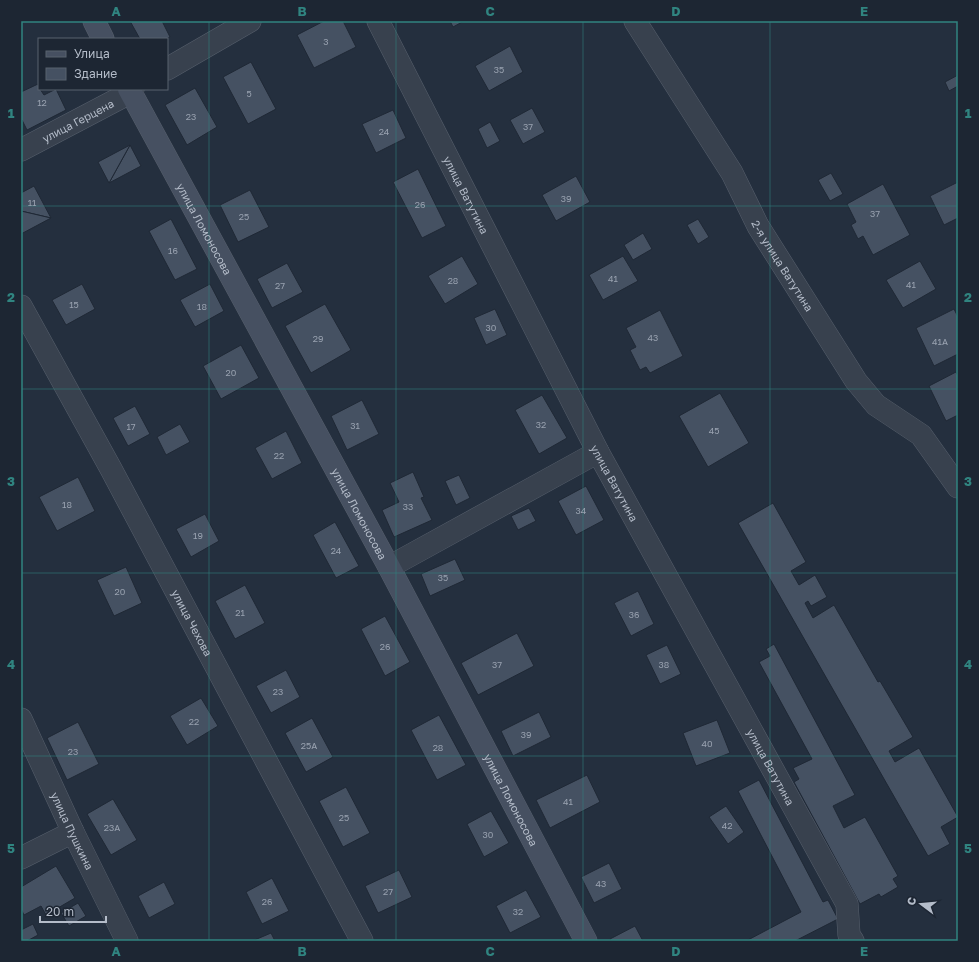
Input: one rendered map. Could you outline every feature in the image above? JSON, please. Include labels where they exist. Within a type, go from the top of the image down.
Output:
[{"type":"street","points":[[94,21],[102,38]]},
{"type":"street","points":[[168,68],[250,21]]},
{"type":"street","name":"улица Ватутина","points":[[378,21],[598,452],[847,904],[846,939]]},
{"type":"street","name":"2-я улица Ватутина","points":[[635,21],[732,173],[758,226],[856,382],[876,405],[921,435],[958,487]]},
{"type":"street","name":"улица Герцена","points":[[21,150],[120,98],[130,90]]},
{"type":"street","name":"улица Ломоносова","points":[[130,90],[389,567],[586,941]]},
{"type":"street","name":"улица Чехова","points":[[21,306],[111,469],[362,941]]},
{"type":"street","points":[[389,567],[598,452]]},
{"type":"street","name":"улица Пушкина","points":[[21,719],[73,832],[126,941]]},
{"type":"street","points":[[21,858],[73,832]]},
{"type":"building","points":[[130,21],[162,21],[170,37],[168,38],[139,38]]},
{"type":"building","points":[[324,21],[343,21],[356,47],[314,68],[297,35]]},
{"type":"building","points":[[450,21],[464,21],[453,27]]},
{"type":"building","points":[[510,46],[523,72],[489,91],[475,66]]},
{"type":"building","points":[[251,62],[276,109],[248,124],[223,77]]},
{"type":"building","points":[[958,75],[958,86],[949,91],[945,82]]},
{"type":"building","points":[[38,84],[38,90],[41,90],[44,95],[56,90],[66,110],[27,130],[22,120],[21,121],[21,92]]},
{"type":"building","points":[[195,88],[217,127],[187,145],[165,105]]},
{"type":"building","points":[[532,108],[545,132],[523,144],[510,120]]},
{"type":"building","points":[[393,110],[406,138],[376,153],[362,124]]},
{"type":"building","points":[[490,122],[500,141],[487,148],[478,129]]},
{"type":"building","points":[[130,145],[141,166],[109,183]]},
{"type":"building","points":[[130,145],[109,183],[98,162]]},
{"type":"building","points":[[418,169],[446,226],[422,238],[393,182]]},
{"type":"building","points":[[831,173],[843,194],[830,201],[818,180]]},
{"type":"building","points":[[576,176],[590,202],[556,221],[542,195]]},
{"type":"building","points":[[958,182],[958,218],[944,225],[930,196]]},
{"type":"building","points":[[883,184],[910,235],[873,255],[863,236],[858,239],[851,225],[856,222],[847,204]]},
{"type":"building","points":[[34,186],[51,218],[21,211],[21,193]]},
{"type":"building","points":[[250,190],[269,227],[238,242],[220,205]]},
{"type":"building","points":[[21,211],[51,218],[21,234]]},
{"type":"building","points":[[171,219],[197,269],[175,280],[149,231]]},
{"type":"building","points":[[698,219],[709,237],[698,244],[687,225]]},
{"type":"building","points":[[643,233],[652,249],[633,260],[624,245]]},
{"type":"building","points":[[462,256],[478,284],[445,304],[428,276]]},
{"type":"building","points":[[623,256],[638,281],[603,300],[589,275]]},
{"type":"building","points":[[920,261],[936,289],[903,308],[886,280]]},
{"type":"building","points":[[287,263],[303,292],[272,308],[257,279]]},
{"type":"building","points":[[82,284],[95,309],[66,325],[52,300]]},
{"type":"building","points":[[210,284],[224,311],[195,327],[180,300]]},
{"type":"building","points":[[325,304],[351,350],[311,373],[285,326]]},
{"type":"building","points":[[495,309],[507,335],[486,345],[474,318]]},
{"type":"building","points":[[954,309],[958,317],[958,354],[934,366],[916,328]]},
{"type":"building","points":[[660,310],[683,356],[650,373],[646,367],[640,370],[630,350],[636,347],[626,328]]},
{"type":"building","points":[[241,345],[259,378],[221,399],[203,366]]},
{"type":"building","points":[[956,372],[958,376],[958,415],[946,421],[929,386]]},
{"type":"building","points":[[720,393],[749,443],[708,467],[679,416]]},
{"type":"building","points":[[542,395],[567,438],[539,454],[515,410]]},
{"type":"building","points":[[362,400],[379,434],[347,450],[331,416]]},
{"type":"building","points":[[135,406],[150,434],[128,446],[113,418]]},
{"type":"building","points":[[180,424],[190,442],[166,455],[157,437]]},
{"type":"building","points":[[286,431],[302,463],[272,479],[255,448]]},
{"type":"building","points":[[413,472],[424,497],[421,498],[432,520],[394,537],[382,510],[399,502],[390,483]]},
{"type":"building","points":[[459,475],[470,498],[456,505],[445,481]]},
{"type":"building","points":[[78,477],[95,511],[57,531],[39,497]]},
{"type":"building","points":[[586,486],[604,520],[576,535],[558,501]]},
{"type":"building","points":[[773,503],[806,562],[791,571],[799,585],[815,575],[827,597],[811,606],[808,601],[805,603],[813,618],[834,605],[878,682],[880,681],[913,737],[889,751],[895,762],[919,748],[958,817],[941,827],[950,844],[928,856],[738,523]]},
{"type":"building","points":[[529,508],[536,521],[518,530],[511,516]]},
{"type":"building","points":[[205,514],[219,541],[191,557],[176,529]]},
{"type":"building","points":[[335,522],[359,566],[336,578],[313,535]]},
{"type":"building","points":[[455,559],[465,580],[430,596],[421,574]]},
{"type":"building","points":[[126,567],[142,603],[114,616],[97,580]]},
{"type":"building","points":[[245,585],[265,623],[235,639],[215,601]]},
{"type":"building","points":[[638,591],[654,624],[631,636],[614,603]]},
{"type":"building","points":[[385,616],[410,662],[385,676],[361,629]]},
{"type":"building","points":[[517,633],[534,666],[478,695],[461,663]]},
{"type":"building","points":[[774,644],[855,795],[833,806],[844,828],[865,817],[898,876],[893,879],[898,887],[881,897],[879,894],[860,904],[794,782],[799,779],[793,768],[812,759],[759,662],[770,656],[766,649]]},
{"type":"building","points":[[667,645],[681,674],[660,684],[646,655]]},
{"type":"building","points":[[286,670],[300,697],[271,713],[256,686]]},
{"type":"building","points":[[201,698],[218,726],[187,745],[170,716]]},
{"type":"building","points":[[539,712],[551,737],[513,756],[501,731]]},
{"type":"building","points":[[439,715],[466,765],[437,780],[411,730]]},
{"type":"building","points":[[312,718],[333,757],[306,772],[285,733]]},
{"type":"building","points":[[717,720],[730,753],[696,766],[683,733]]},
{"type":"building","points":[[78,722],[99,764],[67,780],[47,738]]},
{"type":"building","points":[[587,775],[600,802],[550,828],[536,800]]},
{"type":"building","points":[[759,780],[823,902],[828,900],[838,919],[795,941],[746,941],[801,912],[738,791]]},
{"type":"building","points":[[346,787],[370,833],[343,847],[319,801]]},
{"type":"building","points":[[113,799],[137,840],[111,855],[87,814]]},
{"type":"building","points":[[726,806],[744,832],[728,844],[709,817]]},
{"type":"building","points":[[491,811],[509,843],[484,857],[467,824]]},
{"type":"building","points":[[609,863],[622,889],[594,903],[581,877]]},
{"type":"building","points":[[56,866],[75,898],[46,915],[41,906],[24,915],[21,909],[21,887]]},
{"type":"building","points":[[399,870],[412,897],[378,913],[365,886]]},
{"type":"building","points":[[272,878],[289,911],[262,924],[246,892]]},
{"type":"building","points":[[164,882],[175,904],[149,918],[138,896]]},
{"type":"building","points":[[526,890],[541,917],[510,933],[496,906]]},
{"type":"building","points":[[78,903],[86,916],[69,926],[61,913]]},
{"type":"building","points":[[33,924],[38,935],[27,941],[21,941],[21,930]]},
{"type":"building","points":[[635,926],[643,941],[611,941],[610,939]]},
{"type":"building","points":[[271,933],[275,941],[252,941],[264,936]]}]
